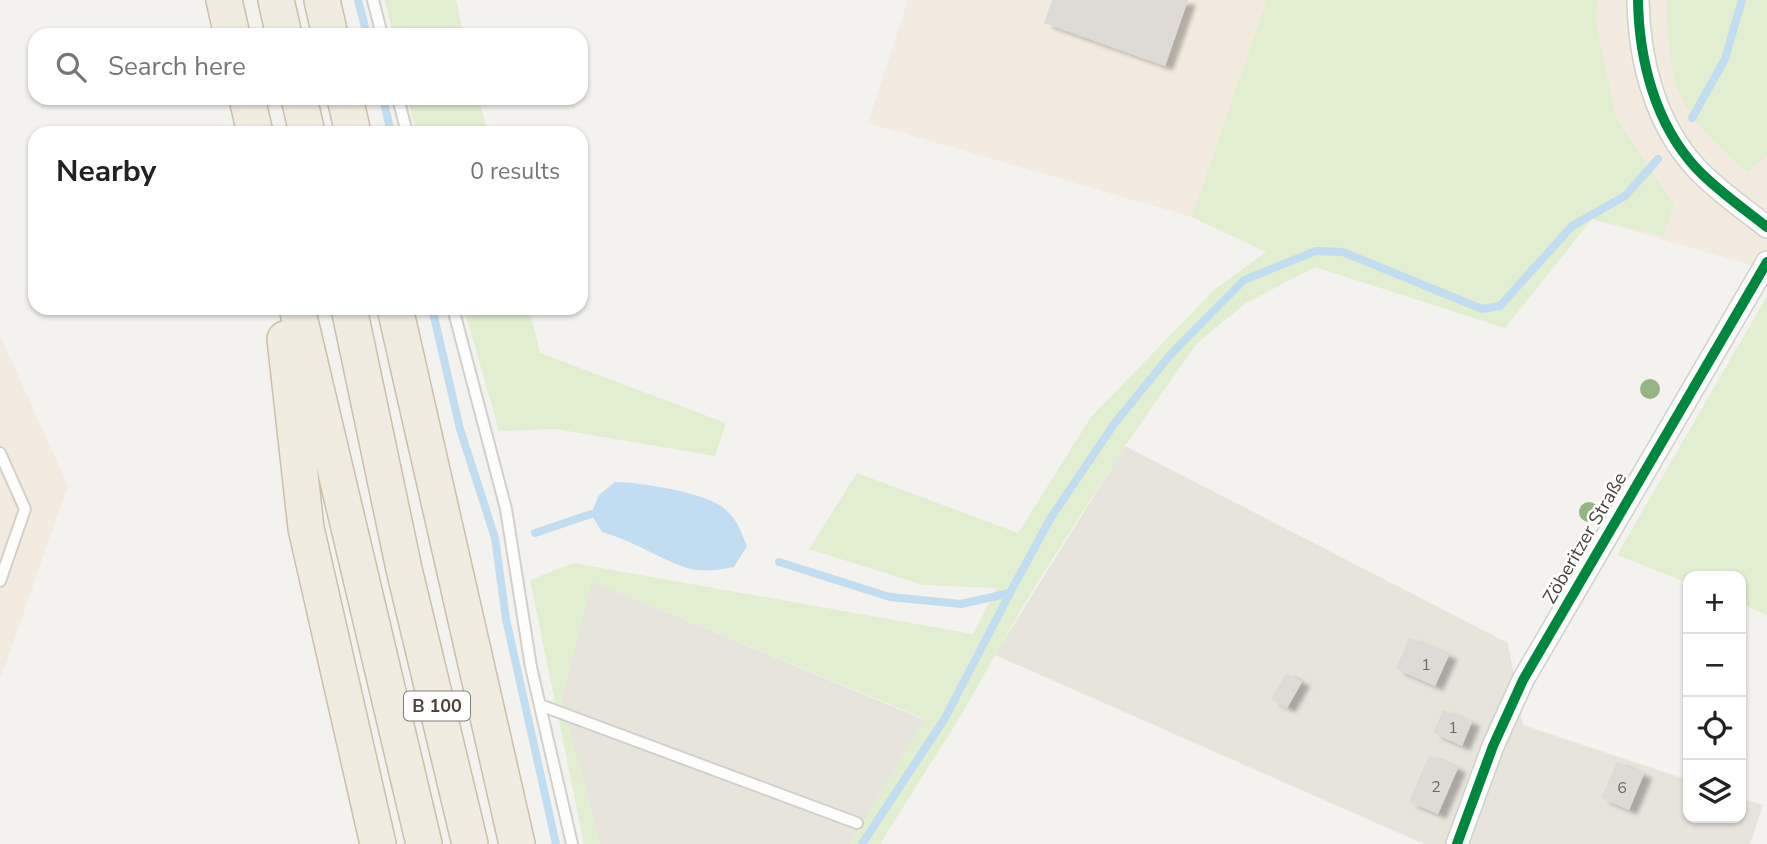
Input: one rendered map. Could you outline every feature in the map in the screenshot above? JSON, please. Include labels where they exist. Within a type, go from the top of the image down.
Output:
[{"type":"highway","points":[[224,0],[230,28]]},
{"type":"highway","points":[[276,0],[282,28]]},
{"type":"highway","points":[[322,0],[328,28]]},
{"type":"highway","points":[[249,105],[253,126]]},
{"type":"highway","points":[[301,105],[305,126]]},
{"type":"highway","points":[[347,105],[351,126]]},
{"type":"highway","points":[[282,315],[306,528],[378,844]]},
{"type":"highway","name":"B 100","points":[[299,315],[424,844]]},
{"type":"highway","name":"B 100","points":[[350,315],[404,569],[470,844]]},
{"type":"highway","points":[[397,315],[517,844]]},
{"type":"street","points":[[1638,0],[1643,58],[1663,119],[1695,167],[1767,227]]},
{"type":"street","name":"Zöberitzer Straße","points":[[1457,844],[1493,746],[1523,680],[1767,262]]},
{"type":"lane","points":[[373,0],[380,28]]},
{"type":"lane","points":[[400,105],[405,126]]},
{"type":"lane","points":[[455,315],[506,509],[540,705],[572,844]]},
{"type":"lane","points":[[0,453],[25,509],[0,581]]},
{"type":"lane","points":[[540,705],[857,823]]},
{"type":"shaded area","points":[[908,0],[1767,0],[1767,270],[1592,219],[1505,328],[1267,251],[1192,217],[868,123]]},
{"type":"shaded area","points":[[0,335],[68,486],[0,680]]},
{"type":"shaded area","points":[[1125,446],[1508,643],[1523,725],[1683,778],[1683,823],[1746,823],[1746,800],[1763,805],[1750,844],[1424,844],[995,655]]},
{"type":"shaded area","points":[[592,581],[925,720],[850,844],[600,844],[561,699]]},
{"type":"green space","points":[[385,0],[456,0],[462,28],[391,28]]},
{"type":"green space","points":[[1267,0],[1597,0],[1596,24],[1616,118],[1674,205],[1663,236],[1592,219],[1505,328],[1315,267],[1246,303],[1197,343],[1125,446],[1033,589],[960,717],[880,844],[850,844],[925,719],[592,581],[561,699],[600,844],[584,844],[530,580],[573,563],[973,634],[997,588],[923,585],[809,549],[857,473],[1018,533],[1091,417],[1215,289],[1266,252],[1192,217]]},
{"type":"green space","points":[[1667,0],[1767,0],[1767,155],[1747,172],[1702,128],[1683,100],[1673,73]]},
{"type":"green space","points":[[410,105],[481,105],[486,126],[414,126]]},
{"type":"green space","points":[[1767,296],[1767,615],[1746,606],[1746,571],[1683,571],[1683,581],[1617,555]]},
{"type":"green space","points":[[466,315],[531,315],[540,353],[726,423],[715,456],[556,429],[499,431]]},
{"type":"water","points":[[615,482],[673,490],[716,503],[733,517],[747,546],[734,567],[696,570],[602,532],[591,514],[599,495]]},
{"type":"building","points":[[1052,0],[1188,0],[1165,66],[1044,23]]},
{"type":"building","points":[[1409,638],[1449,655],[1435,686],[1396,669]]},
{"type":"building","points":[[1286,673],[1302,682],[1287,708],[1271,699]]},
{"type":"building","points":[[1443,710],[1472,722],[1462,746],[1433,733]]},
{"type":"building","points":[[1429,755],[1458,768],[1438,814],[1409,802]]},
{"type":"building","points":[[1617,762],[1644,774],[1629,810],[1601,798]]},
{"type":"waterway","points":[[358,0],[365,28]]},
{"type":"waterway","points":[[1692,118],[1725,59],[1742,0]]},
{"type":"waterway","points":[[385,105],[389,126]]},
{"type":"waterway","points":[[779,562],[890,597],[961,604],[1010,593],[1050,519],[1114,424],[1171,354],[1244,280],[1316,251],[1343,252],[1482,309],[1500,306],[1572,226],[1625,196],[1658,159]]},
{"type":"waterway","points":[[434,315],[460,429],[495,538],[506,619],[556,844]]},
{"type":"waterway","points":[[535,533],[591,514]]},
{"type":"waterway","points":[[862,844],[945,718],[1010,593]]},
{"type":"cycle path","points":[[1638,0],[1646,68],[1660,112],[1670,132],[1682,151],[1705,177],[1767,227]]},
{"type":"cycle path","points":[[1457,844],[1493,746],[1523,680],[1767,262]]}]
